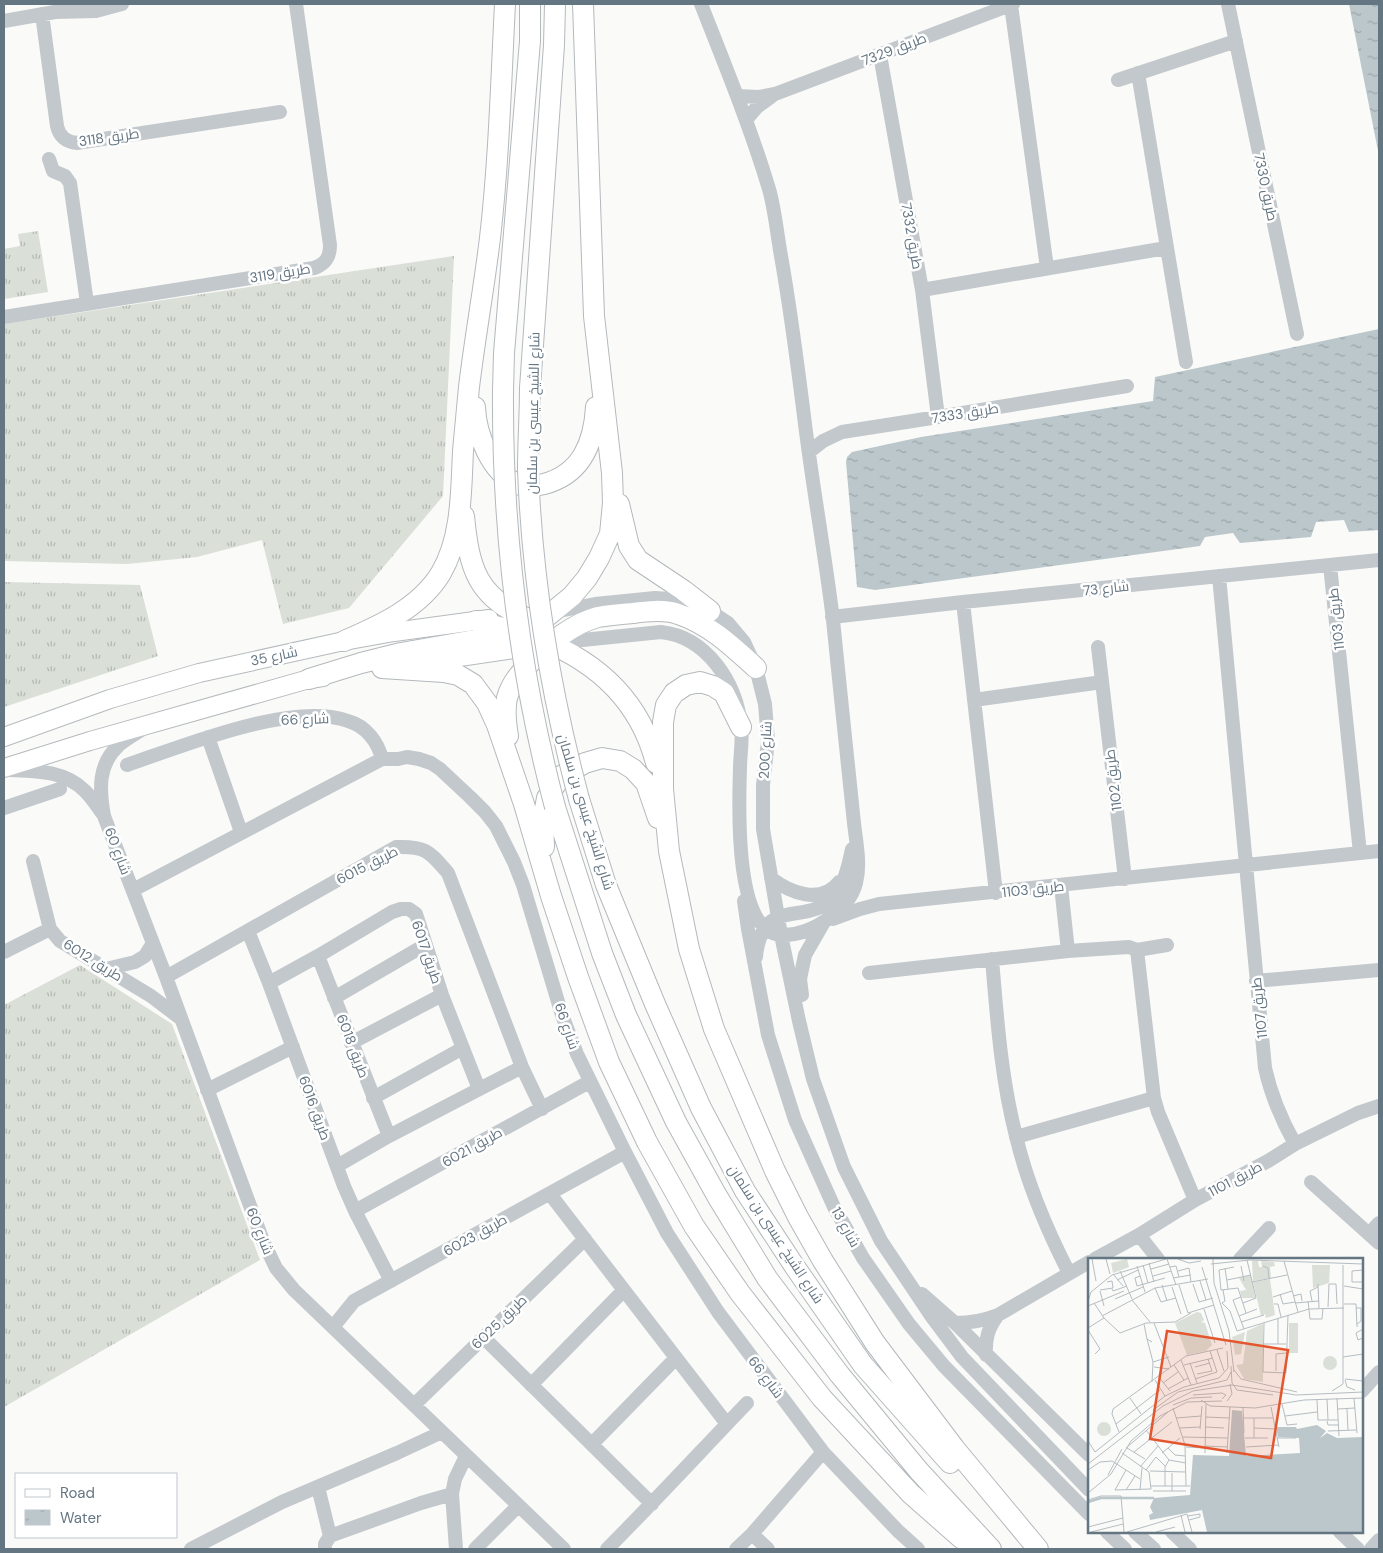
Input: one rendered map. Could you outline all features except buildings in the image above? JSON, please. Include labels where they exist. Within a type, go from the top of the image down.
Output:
[{"type":"highway","points":[[344,641],[385,623],[427,591],[441,573],[450,554],[457,528],[462,487],[469,387],[490,236],[498,136],[505,4]]},
{"type":"highway","name":"شارع الشيخ عيسى بن سلمان","points":[[530,4],[530,40],[504,353],[503,447],[510,565],[528,689],[555,807],[602,953],[626,1015],[676,1122],[717,1196],[767,1278],[840,1375],[919,1471],[991,1549]]},
{"type":"highway","name":"شارع الشيخ عيسى بن سلمان","points":[[555,4],[554,54],[530,388],[528,468],[534,555],[544,632],[562,730],[579,799],[606,884],[644,978],[700,1108],[745,1191],[863,1365],[949,1462],[1037,1549]]},
{"type":"highway","points":[[308,679],[361,663],[546,617],[572,596],[587,578],[600,558],[610,534],[613,503],[612,473],[594,316],[583,4]]},
{"type":"highway","points":[[477,337],[475,409],[477,426],[488,454],[503,474],[518,484],[527,487],[551,482],[562,477],[571,470],[585,453],[595,428],[599,364]]},
{"type":"highway","points":[[612,473],[623,526],[629,546],[638,560],[683,590],[710,611]]},
{"type":"highway","points":[[462,487],[470,562],[481,585],[520,624]]},
{"type":"highway","points":[[524,804],[508,736],[505,715],[507,699],[511,687],[519,675],[566,638],[578,625],[598,617],[647,611],[663,611],[678,614],[703,626],[727,642],[756,668]]},
{"type":"highway","points":[[546,617],[566,638],[574,655],[610,681],[633,709],[651,742],[663,789]]},
{"type":"highway","points":[[476,621],[520,624],[566,638]]},
{"type":"highway","points":[[382,668],[444,672],[458,675],[473,684],[487,703],[497,725],[524,804],[551,896],[609,1062],[647,1142],[694,1226],[740,1293],[822,1398],[911,1494],[961,1538],[977,1549]]},
{"type":"highway","points":[[742,727],[724,693],[713,686],[700,682],[686,685],[674,693],[666,705],[663,722],[663,789],[669,851],[689,949],[714,1029],[772,1162],[798,1217],[823,1261],[875,1343],[954,1449],[1037,1549]]},
{"type":"highway","points":[[551,896],[544,846],[543,819],[547,798],[561,776],[585,763],[602,758],[620,761],[633,769],[646,783],[669,851]]},
{"type":"main road","name":"شارع 35","points":[[4,738],[110,699],[199,673],[344,641],[476,621]]},
{"type":"main road","points":[[4,769],[90,741],[308,679],[566,638]]},
{"type":"street","points":[[4,21],[62,11],[96,11],[122,4]]},
{"type":"street","name":"طريق 3119","points":[[4,317],[314,268],[328,260],[330,245],[296,4]]},
{"type":"street","points":[[701,4],[746,120],[770,192],[788,294],[832,617],[858,876],[855,888],[846,902],[824,922],[805,955],[800,979],[803,1007],[812,1043],[825,1090],[836,1120],[835,1127],[831,1132]]},
{"type":"street","points":[[1012,4],[1047,268]]},
{"type":"street","name":"طريق 7329","points":[[737,96],[758,97],[775,94],[1012,4]]},
{"type":"street","name":"طريق 7330","points":[[1228,4],[1296,334]]},
{"type":"street","name":"طريق 3118","points":[[42,14],[57,126],[60,135],[68,141],[77,143],[280,112]]},
{"type":"street","points":[[1118,80],[1236,41]]},
{"type":"street","name":"طريق 7332","points":[[880,55],[922,290],[938,418]]},
{"type":"street","points":[[1138,74],[1186,362]]},
{"type":"street","name":"طريق 7329","points":[[746,120],[757,107],[775,94]]},
{"type":"street","points":[[49,159],[53,171],[65,176],[70,183],[87,303]]},
{"type":"street","points":[[922,290],[1166,248]]},
{"type":"street","name":"طريق 7333","points":[[809,452],[823,440],[842,432],[1127,386]]},
{"type":"street","points":[[805,427],[822,431],[842,432]]},
{"type":"street","name":"شارع 73","points":[[832,617],[1379,560]]},
{"type":"street","name":"طريق 1103","points":[[1330,564],[1360,853]]},
{"type":"street","points":[[1219,576],[1245,866]]},
{"type":"street","name":"شارع 200","points":[[546,617],[595,604],[655,598],[685,600],[710,611],[728,623],[744,642],[756,668],[765,704],[768,741],[763,785],[763,829],[781,935]]},
{"type":"street","points":[[963,602],[996,892]]},
{"type":"street","name":"شارع 200","points":[[566,638],[660,632],[672,633],[685,638],[704,650],[719,668],[733,691],[742,727],[740,771],[742,866],[755,916],[765,928]]},
{"type":"street","name":"طريق 1102","points":[[1098,647],[1125,879]]},
{"type":"street","points":[[974,700],[1102,682]]},
{"type":"street","name":"شارع 66","points":[[127,765],[208,737],[272,721],[305,716],[348,720],[363,729],[377,742],[382,759],[407,757],[431,763],[440,769],[486,812],[496,826],[523,885],[562,1016],[589,1082],[667,1234],[718,1312],[822,1452],[898,1531],[918,1549]]},
{"type":"street","points":[[104,816],[101,797],[101,774],[107,759],[120,744],[153,723]]},
{"type":"street","points":[[208,737],[241,832]]},
{"type":"street","points":[[133,890],[382,759]]},
{"type":"street","points":[[4,769],[43,771],[73,781],[86,791],[104,816]]},
{"type":"street","points":[[4,808],[60,788]]},
{"type":"street","name":"شارع 60","points":[[104,816],[166,977],[263,1241],[276,1268],[294,1290],[564,1549]]},
{"type":"street","points":[[754,965],[757,944],[765,928],[773,920],[778,917],[808,912],[826,905],[838,891],[846,874],[855,834]]},
{"type":"street","name":"طريق 6015","points":[[166,977],[396,847],[415,846],[432,854],[448,873],[522,1067],[542,1109]]},
{"type":"street","name":"طريق 1103","points":[[824,922],[879,904],[1379,851]]},
{"type":"street","points":[[33,861],[50,929]]},
{"type":"street","name":"شارع 13","points":[[742,866],[744,905],[768,1036],[795,1120],[834,1207],[864,1258],[910,1324],[944,1366],[1088,1513]]},
{"type":"street","name":"طريق 1107","points":[[1245,866],[1265,1068],[1268,1084],[1279,1114],[1295,1144]]},
{"type":"street","points":[[771,878],[782,888],[799,894],[811,895],[823,893],[835,887],[846,874]]},
{"type":"street","points":[[1061,886],[1068,951]]},
{"type":"street","name":"طريق 6017","points":[[269,983],[392,912],[409,909],[416,914],[442,995],[479,1089]]},
{"type":"street","points":[[765,928],[781,935],[804,931],[824,922]]},
{"type":"street","name":"طريق 6012","points":[[4,952],[50,929],[60,941],[151,996],[180,1018]]},
{"type":"street","name":"طريق 6016","points":[[248,931],[355,1211],[391,1281]]},
{"type":"street","name":"شارع 13","points":[[781,935],[811,1069],[831,1132],[844,1167],[881,1241],[906,1280],[962,1357],[1088,1489]]},
{"type":"street","points":[[106,969],[135,962],[145,956],[153,943]]},
{"type":"street","points":[[334,998],[425,944]]},
{"type":"street","points":[[869,973],[1068,951],[1129,947],[1136,950],[1167,945]]},
{"type":"street","points":[[1136,950],[1154,1098],[1158,1112],[1195,1200]]},
{"type":"street","name":"طريق 6018","points":[[318,956],[389,1136]]},
{"type":"street","points":[[992,959],[1001,1051],[1016,1137],[1036,1199],[1053,1242],[1069,1273]]},
{"type":"street","points":[[1256,981],[1379,970]]},
{"type":"street","points":[[352,1043],[442,995]]},
{"type":"street","points":[[207,1090],[293,1047]]},
{"type":"street","points":[[373,1098],[463,1048]]},
{"type":"street","points":[[337,1166],[389,1136],[522,1067]]},
{"type":"street","name":"طريق 6021","points":[[355,1211],[589,1082]]},
{"type":"street","points":[[1016,1137],[1154,1098]]},
{"type":"street","name":"طريق 1101","points":[[1097,1258],[1139,1235],[1195,1200],[1268,1162],[1295,1144],[1358,1113],[1379,1106]]},
{"type":"street","name":"طريق 6023","points":[[333,1327],[354,1301],[625,1152]]},
{"type":"street","points":[[1311,1182],[1374,1239],[1379,1223]]},
{"type":"street","points":[[550,1194],[727,1424]]},
{"type":"street","points":[[1241,1258],[1269,1228]]},
{"type":"street","points":[[1139,1235],[1157,1258]]},
{"type":"street","name":"طريق 6025","points":[[414,1405],[585,1239]]},
{"type":"street","points":[[955,1323],[985,1321],[1088,1263]]},
{"type":"street","points":[[906,1280],[955,1323],[1088,1454]]},
{"type":"street","points":[[531,1385],[624,1290]]},
{"type":"street","points":[[986,1355],[986,1334],[998,1315]]},
{"type":"street","points":[[483,1338],[652,1504]]},
{"type":"street","points":[[592,1444],[676,1358]]},
{"type":"street","points":[[1363,1388],[1379,1372]]},
{"type":"street","points":[[607,1549],[747,1403]]},
{"type":"street","points":[[191,1549],[282,1502],[442,1432]]},
{"type":"street","points":[[736,1549],[752,1534],[822,1452]]},
{"type":"street","points":[[456,1549],[452,1494],[455,1479],[466,1456]]},
{"type":"street","points":[[318,1487],[328,1543],[421,1502],[452,1494]]},
{"type":"street","points":[[475,1549],[518,1506]]},
{"type":"street","points":[[1108,1533],[1126,1549]]},
{"type":"street","points":[[1136,1533],[1154,1549]]},
{"type":"street","points":[[1173,1533],[1190,1549]]},
{"type":"street","points":[[1341,1533],[1358,1549]]},
{"type":"street","points":[[752,1534],[768,1549]]},
{"type":"street","points":[[1371,1549],[1379,1540]]},
{"type":"green space","points":[[38,231],[48,292],[4,299],[4,249],[20,246],[18,234]]},
{"type":"green space","points":[[454,256],[443,496],[349,608],[283,624],[262,540],[197,557],[127,564],[4,561],[4,324]]},
{"type":"green space","points":[[4,582],[140,585],[158,656],[4,707]]},
{"type":"green space","points":[[80,965],[172,1024],[260,1260],[4,1407],[4,1005]]},
{"type":"water","points":[[1349,4],[1379,4],[1379,156]]},
{"type":"water","points":[[1379,329],[1379,530],[1349,532],[1344,520],[1316,522],[1311,537],[1240,543],[1233,533],[1205,537],[1200,546],[875,590],[857,587],[846,462],[847,457],[852,452],[921,437],[1153,401],[1155,377]]}]
